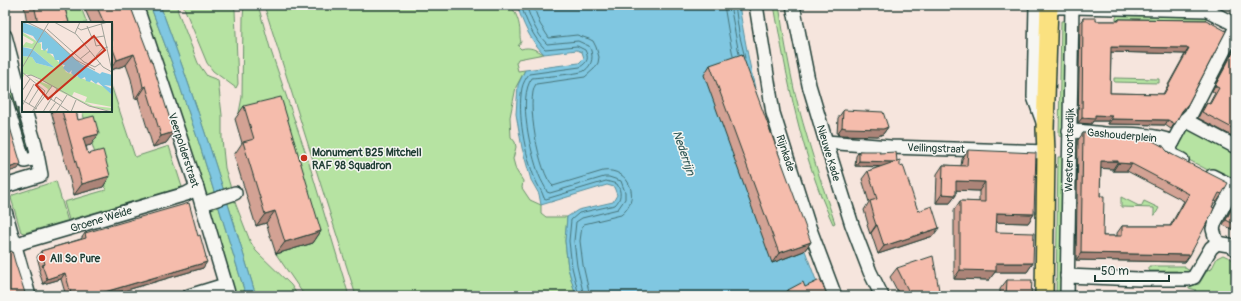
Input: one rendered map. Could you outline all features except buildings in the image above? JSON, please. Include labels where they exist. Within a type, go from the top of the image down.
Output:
[{"type":"main road","name":"Westervoortsedijk","points":[[1044,296],[1045,130],[1056,6]]},
{"type":"main road","name":"Westervoortsedijk","points":[[1053,296],[1056,6]]},
{"type":"street","name":"Veerpolderstraat","points":[[136,5],[197,188],[205,203],[227,290]]},
{"type":"street","name":"Rijnkade","points":[[756,5],[773,113],[808,224],[835,296]]},
{"type":"street","name":"Nieuwe Kade","points":[[793,5],[809,85],[826,142],[852,225],[870,272],[882,296]]},
{"type":"street","points":[[1056,6],[1208,7],[1236,26]]},
{"type":"street","name":"Westervoortsedijk","points":[[1056,6],[1070,131],[1066,296]]},
{"type":"street","name":"Gashouderplein","points":[[1192,165],[1167,153],[1185,120],[1191,114],[1236,26]]},
{"type":"street","points":[[5,36],[10,75],[22,102]]},
{"type":"street","points":[[5,100],[23,159],[25,161],[37,158]]},
{"type":"street","points":[[5,186],[41,175],[35,144],[25,112]]},
{"type":"street","points":[[1185,120],[1236,147]]},
{"type":"street","name":"Gashouderplein","points":[[1070,131],[1106,134],[1136,134],[1161,138],[1173,142]]},
{"type":"street","name":"Veilingstraat","points":[[826,142],[1046,152]]},
{"type":"street","points":[[1204,172],[1234,188],[1214,222],[1213,229],[1217,243]]},
{"type":"street","name":"Groene Weide","points":[[10,248],[48,234],[186,194],[197,188]]},
{"type":"street","points":[[205,203],[232,194]]},
{"type":"street","points":[[5,211],[10,248],[29,296]]},
{"type":"street","points":[[1067,276],[1139,279],[1189,279],[1194,277],[1211,248],[1217,243]]},
{"type":"street","points":[[1217,243],[1228,245],[1236,249]]},
{"type":"street","points":[[189,296],[227,290]]},
{"type":"green space","points":[[57,5],[80,5],[87,22],[60,22]]},
{"type":"green space","points":[[140,5],[150,5],[173,66],[200,146],[246,296],[232,296]]},
{"type":"green space","points":[[160,5],[177,5],[178,12],[198,63],[207,76],[218,80],[222,115],[222,139],[225,168],[236,205],[250,241],[256,251],[291,285],[298,296],[256,296],[211,150]]},
{"type":"green space","points":[[183,5],[233,5],[235,10],[238,84],[236,88],[213,71],[207,63]]},
{"type":"green space","points":[[244,5],[258,5],[270,48],[306,154],[303,156],[304,159],[308,160],[349,296],[304,296],[276,254],[313,243],[238,118],[242,97]]},
{"type":"green space","points":[[264,5],[510,5],[516,14],[519,25],[521,42],[518,46],[521,49],[530,48],[544,54],[518,59],[516,63],[518,71],[525,70],[516,87],[510,117],[511,137],[515,142],[516,147],[513,159],[516,170],[523,181],[522,188],[530,200],[541,205],[541,213],[546,217],[567,217],[565,241],[568,268],[576,296],[356,296]]},
{"type":"green space","points":[[774,5],[779,5],[798,106],[835,223],[833,224],[812,171],[796,116]]},
{"type":"green space","points":[[1119,12],[1123,15],[1208,15],[1204,22],[1116,20]]},
{"type":"green space","points":[[1061,21],[1069,21],[1067,137],[1059,136]]},
{"type":"green space","points":[[1114,78],[1159,79],[1159,83],[1114,82]]},
{"type":"green space","points":[[10,87],[14,88],[34,156],[26,159],[6,91]]},
{"type":"green space","points":[[112,88],[135,157],[169,146],[182,187],[69,220],[64,202],[106,190],[82,112],[112,112]]},
{"type":"green space","points":[[1186,126],[1236,152],[1236,179],[1234,184],[1172,151]]},
{"type":"green space","points":[[1058,157],[1066,157],[1066,171],[1062,171],[1061,296],[1056,296]]},
{"type":"green space","points":[[56,181],[68,222],[66,221],[24,233],[21,232],[11,198],[13,195]]},
{"type":"green space","points":[[1121,197],[1141,207],[1144,201],[1159,208],[1154,215],[1154,208],[1121,207]]},
{"type":"green space","points":[[1223,255],[1236,261],[1236,282],[1228,296],[1193,296],[1196,290],[1189,288],[1189,286],[1199,284],[1208,269],[1211,270],[1217,258]]},
{"type":"green space","points":[[1149,266],[1185,266],[1185,268],[1192,272],[1177,275],[1177,271],[1149,271]]},
{"type":"water","points":[[150,5],[160,5],[211,150],[256,296],[246,296],[200,146],[173,66]]},
{"type":"water","name":"Nederrijn","points":[[517,5],[739,5],[755,87],[773,156],[822,296],[576,296],[568,268],[565,241],[567,217],[578,210],[613,202],[617,195],[614,187],[607,185],[541,205],[539,194],[531,180],[522,148],[516,114],[518,85],[525,70],[579,63],[584,58],[582,52],[577,50],[544,54],[528,31]]},
{"type":"place","name":"Monument B25 Mitchell RAF 98 Squadron","points":[[304,158]]},
{"type":"place","name":"All So Pure","points":[[42,258]]}]
